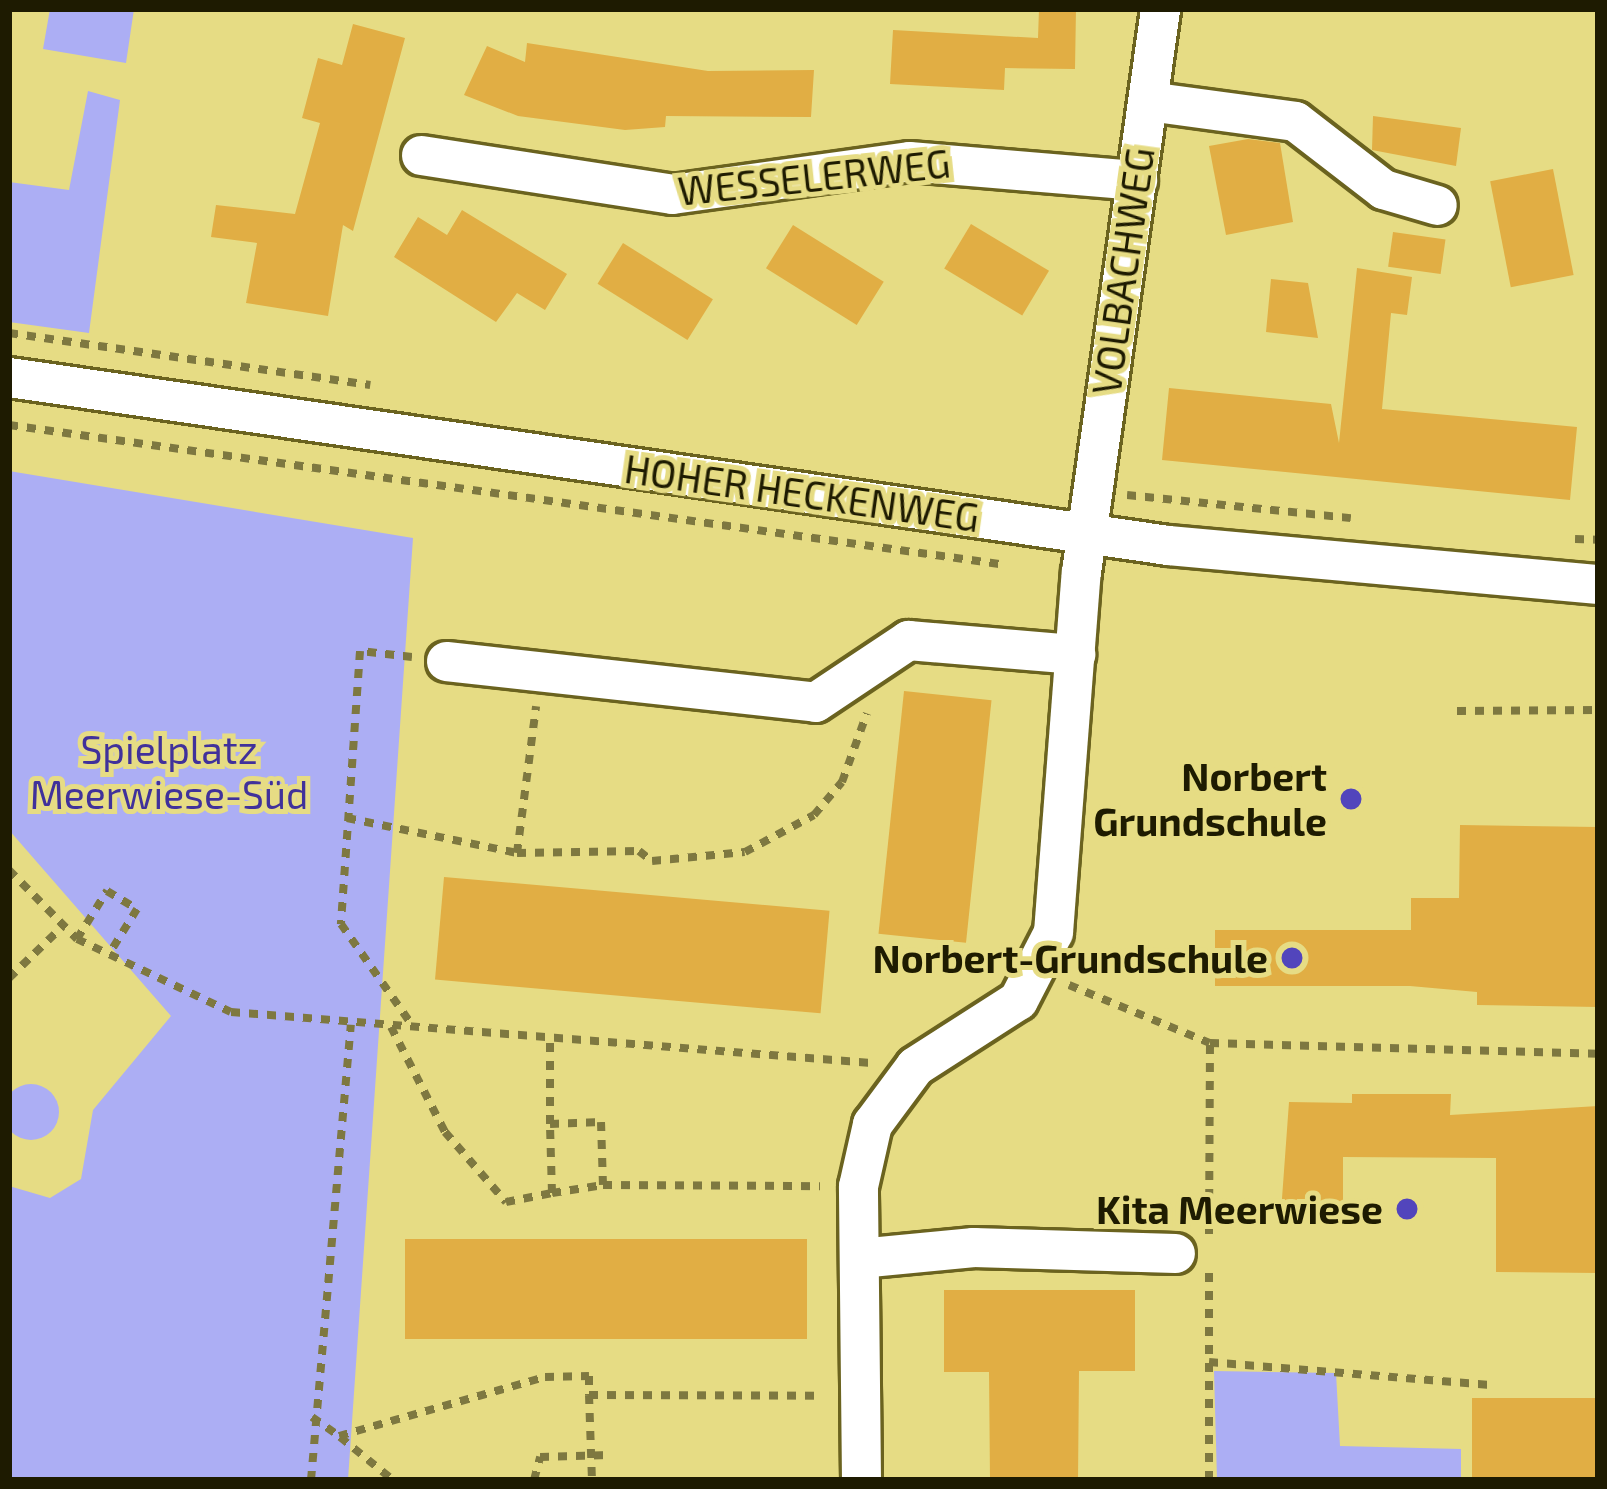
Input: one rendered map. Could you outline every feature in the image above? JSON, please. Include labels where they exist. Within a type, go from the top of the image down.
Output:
[{"type":"street","name":"VOLBACHWEG","points":[[1040,973],[1091,492],[1160,9]]},
{"type":"street","points":[[1148,101],[1295,121],[1383,189],[1437,206]]},
{"type":"street","name":"WESSELERWEG","points":[[421,155],[672,194],[909,161],[1137,180]]},
{"type":"street","name":"HOHER HECKENWEG","points":[[9,377],[1086,533],[1598,584]]},
{"type":"street","points":[[446,661],[815,702],[878,652],[908,640],[1076,654]]},
{"type":"street","points":[[861,1480],[858,1186],[872,1124],[915,1066],[1040,973]]},
{"type":"street","points":[[859,1258],[973,1247],[1175,1253]]},
{"type":"path","points":[[1091,492],[1373,520]]},
{"type":"path","points":[[1553,538],[1598,540]]},
{"type":"path","points":[[415,1029],[340,924],[360,651],[446,661]]},
{"type":"path","points":[[347,818],[517,853],[699,860],[783,840],[842,782],[878,652]]},
{"type":"path","points":[[517,853],[541,670]]},
{"type":"path","points":[[1457,711],[1598,710]]},
{"type":"path","points":[[9,869],[77,939],[231,1012],[915,1066]]},
{"type":"path","points":[[77,939],[107,891],[137,909],[109,954]]},
{"type":"path","points":[[9,978],[62,927]]},
{"type":"path","points":[[1040,973],[1210,1043],[1598,1054]]},
{"type":"path","points":[[311,1480],[312,1418],[351,1025]]},
{"type":"path","points":[[391,1028],[445,1132],[506,1202],[603,1185],[858,1186]]},
{"type":"path","points":[[550,1039],[552,1193]]},
{"type":"path","points":[[550,1124],[602,1122],[603,1185]]},
{"type":"path","points":[[1209,1362],[1490,1385]]},
{"type":"path","points":[[339,1436],[495,1383],[589,1376],[592,1480]]},
{"type":"path","points":[[589,1395],[860,1396]]},
{"type":"path","points":[[312,1418],[393,1480]]},
{"type":"path","points":[[534,1480],[540,1457],[609,1455]]},
{"type":"green space","points":[[50,9],[134,9],[126,63],[43,49]]},
{"type":"green space","points":[[88,91],[120,100],[89,333],[9,322],[9,182],[69,190]]},
{"type":"green space","name":"Spielplatz Meerwiese-Süd","points":[[9,471],[413,538],[348,1480],[9,1480],[9,1186],[50,1198],[81,1179],[93,1110],[171,1016],[9,830]]},
{"type":"green space","points":[[31,1084],[51,1092],[59,1112],[51,1132],[31,1140],[11,1132],[3,1112],[11,1092]]},
{"type":"green space","points":[[1214,1371],[1336,1373],[1340,1446],[1461,1449],[1461,1480],[1217,1480]]},
{"type":"building","points":[[1039,9],[1076,9],[1075,69],[1005,68],[1004,90],[890,84],[893,30],[1038,38]]},
{"type":"building","points":[[353,24],[405,38],[353,231],[343,225],[328,316],[246,303],[257,243],[211,237],[216,205],[295,214],[320,123],[302,118],[318,58],[342,65]]},
{"type":"building","points":[[527,43],[708,71],[814,70],[811,117],[666,116],[665,127],[625,130],[518,116],[464,95],[487,46],[525,62]]},
{"type":"building","points":[[1373,116],[1461,128],[1456,166],[1372,150]]},
{"type":"building","points":[[1248,139],[1280,143],[1293,222],[1226,235],[1209,146]]},
{"type":"building","points":[[1553,169],[1574,275],[1511,287],[1490,181]]},
{"type":"building","points":[[462,210],[567,274],[545,310],[517,293],[496,322],[394,257],[418,217],[447,235]]},
{"type":"building","points":[[971,224],[1049,271],[1022,315],[944,269]]},
{"type":"building","points":[[793,225],[884,282],[857,325],[766,268]]},
{"type":"building","points":[[1393,232],[1445,239],[1441,274],[1388,267]]},
{"type":"building","points":[[623,243],[713,299],[687,340],[598,284]]},
{"type":"building","points":[[1357,268],[1412,277],[1407,315],[1391,313],[1382,409],[1577,427],[1570,500],[1162,460],[1169,388],[1331,404],[1339,443]]},
{"type":"building","points":[[1271,279],[1308,283],[1318,338],[1266,332]]},
{"type":"building","points":[[904,691],[992,700],[966,943],[878,934]]},
{"type":"building","points":[[1460,825],[1598,827],[1598,1007],[1477,1005],[1477,992],[1410,986],[1215,986],[1215,930],[1411,930],[1411,898],[1459,898]]},
{"type":"building","points":[[444,877],[830,911],[821,1013],[435,980]]},
{"type":"building","points":[[1352,1094],[1451,1094],[1450,1115],[1598,1106],[1598,1273],[1496,1272],[1496,1158],[1343,1157],[1343,1202],[1281,1212],[1289,1102],[1352,1103]]},
{"type":"building","points":[[405,1239],[807,1239],[807,1339],[405,1339]]},
{"type":"building","points":[[944,1290],[1135,1290],[1135,1371],[1079,1371],[1078,1480],[990,1480],[989,1372],[944,1372]]},
{"type":"building","points":[[1472,1398],[1598,1398],[1598,1480],[1472,1480]]},
{"type":"place","name":"Norbert Grundschule","points":[[1351,799]]},
{"type":"place","name":"Norbert-Grundschule","points":[[1292,958]]},
{"type":"place","name":"Kita Meerwiese","points":[[1407,1209]]}]
